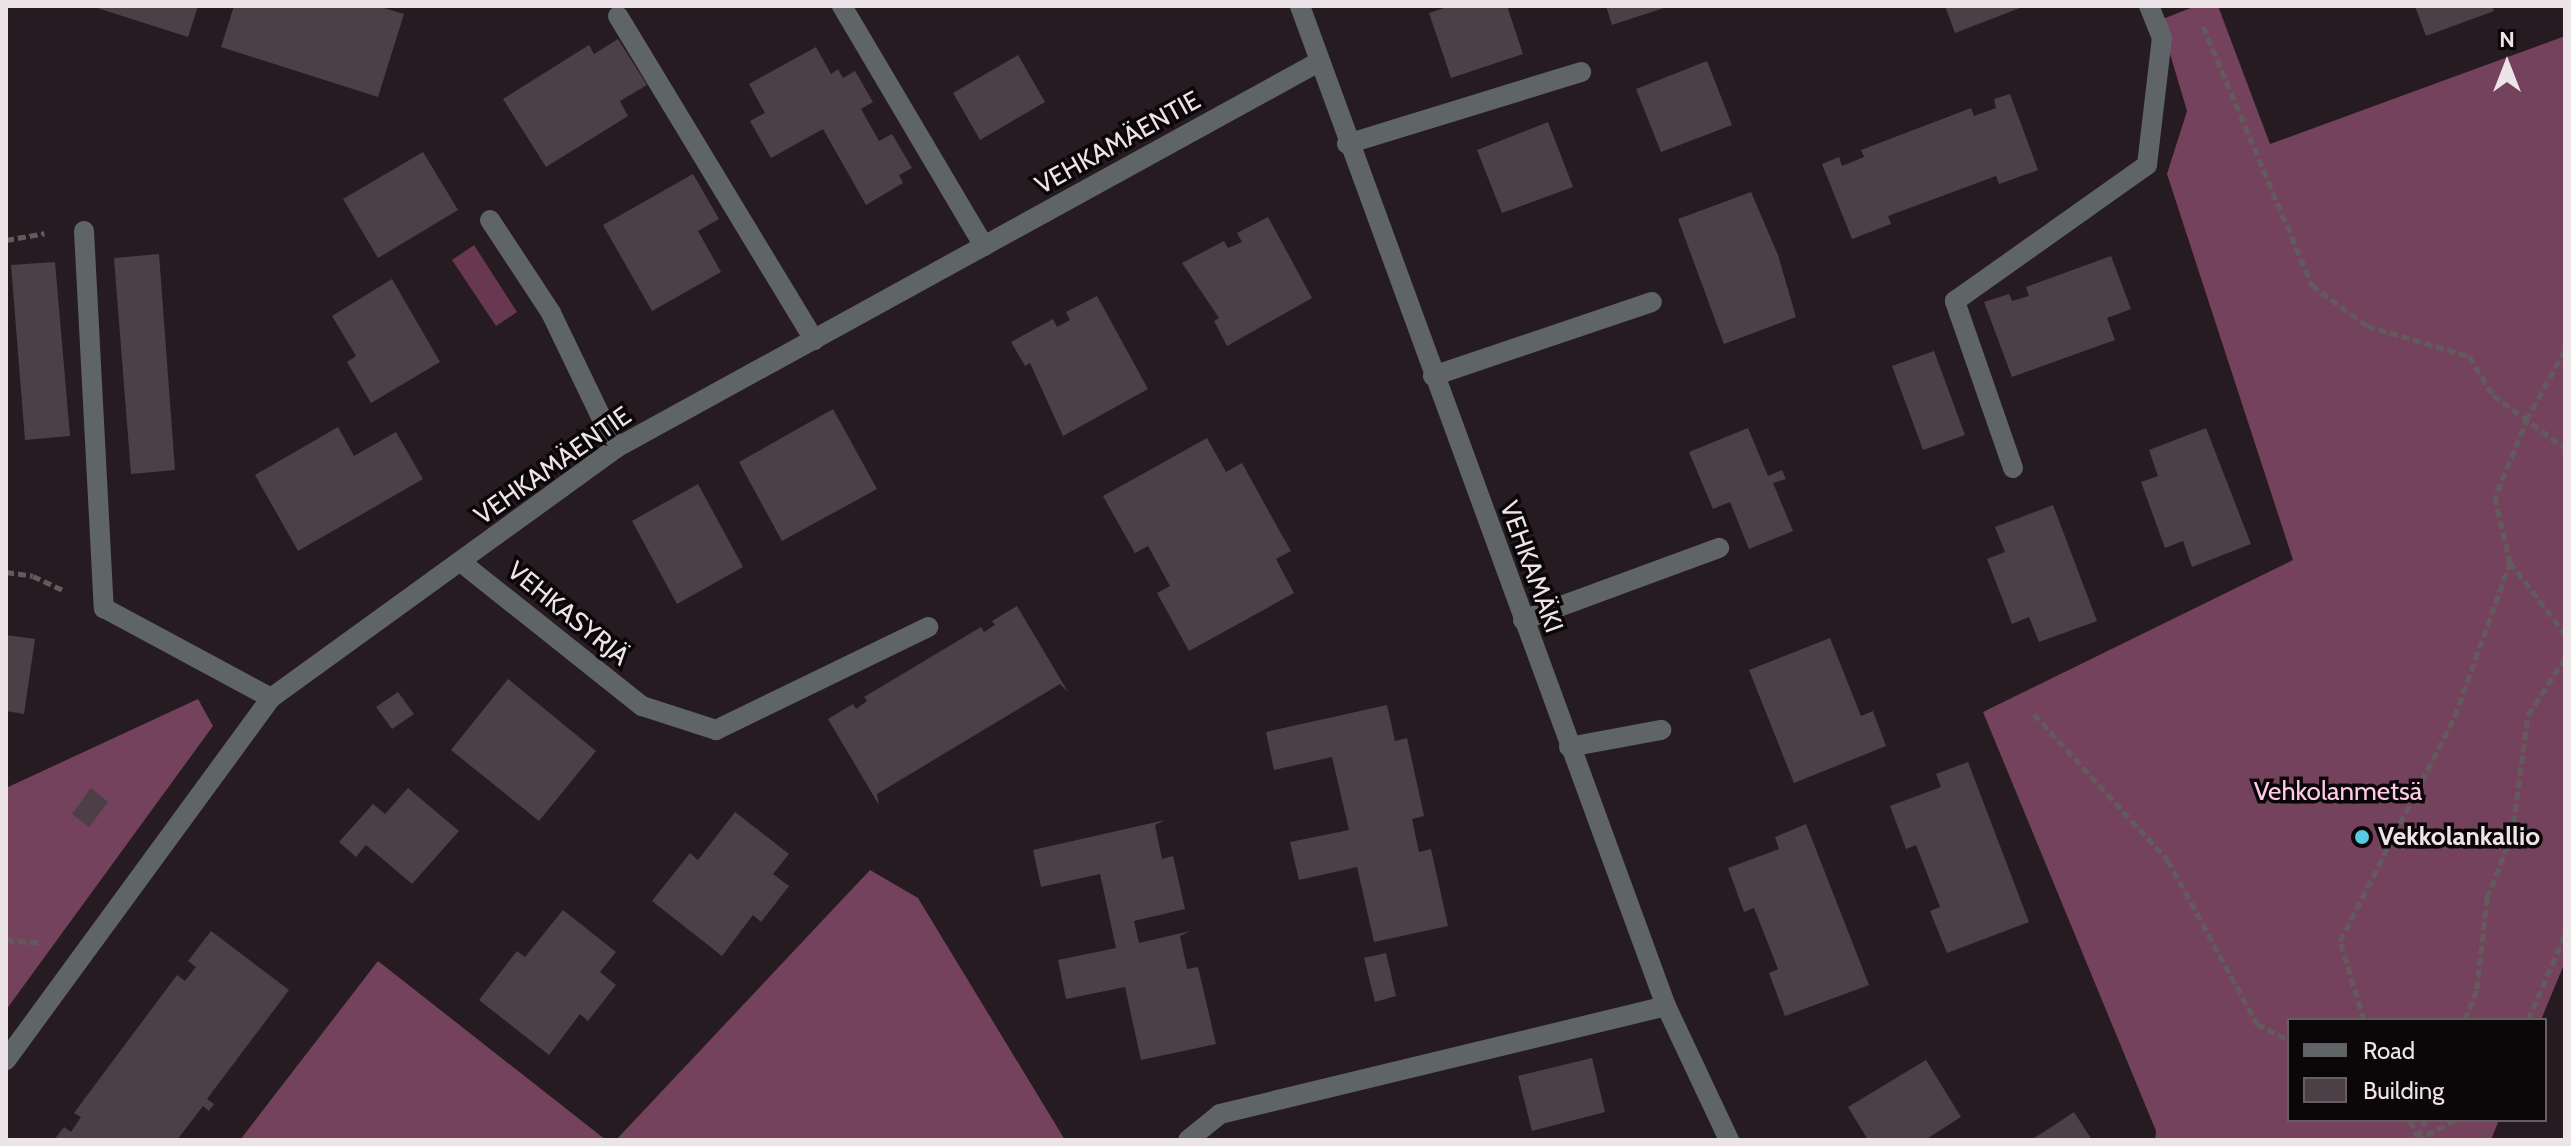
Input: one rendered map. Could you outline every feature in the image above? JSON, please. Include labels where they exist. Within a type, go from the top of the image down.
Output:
[{"type":"street","points":[[842,6],[984,246]]},
{"type":"street","name":"VEHKAMÄKI","points":[[1300,6],[1317,63],[1666,1006],[1729,1140]]},
{"type":"street","points":[[618,16],[814,340]]},
{"type":"street","points":[[2013,468],[1955,301],[2147,165],[2156,23]]},
{"type":"street","name":"VEHKAMÄENTIE","points":[[6,1060],[271,698],[462,563],[616,448],[1317,63]]},
{"type":"street","points":[[1347,144],[1581,72]]},
{"type":"street","points":[[490,220],[551,313],[616,448]]},
{"type":"street","points":[[84,231],[104,608],[271,698]]},
{"type":"street","points":[[1433,376],[1652,302]]},
{"type":"street","points":[[1523,620],[1719,548]]},
{"type":"street","name":"VEHKASYRJÄ","points":[[462,563],[642,706],[716,730],[928,627]]},
{"type":"street","points":[[1569,747],[1661,730]]},
{"type":"street","points":[[1188,1140],[1220,1114],[1666,1006]]},
{"type":"path","points":[[2156,23],[2199,15],[2312,285],[2367,326],[2469,356],[2493,395],[2528,417],[2565,448]]},
{"type":"path","points":[[2565,350],[2528,417],[2495,497],[2510,562],[2565,634]]},
{"type":"path","points":[[2363,1018],[2340,941],[2455,716],[2510,562]]},
{"type":"path","points":[[6,572],[33,576],[104,608]]},
{"type":"path","points":[[2466,1018],[2477,989],[2487,898],[2512,835],[2528,715],[2565,658]]},
{"type":"path","points":[[2034,714],[2168,860],[2257,1024],[2287,1039]]},
{"type":"path","points":[[2529,1018],[2565,935]]},
{"type":"path","points":[[2417,1139],[2451,1122]]},
{"type":"green space","name":"Vehkolanmetsä","points":[[2196,6],[2218,6],[2270,144],[2565,36],[2565,962],[2542,1018],[2287,1018],[2287,1122],[2498,1122],[2491,1140],[2155,1140],[2156,1131],[1983,712],[2293,560],[2167,174],[2187,111],[2160,20]]},
{"type":"green space","points":[[198,699],[213,726],[6,1010],[6,788]]},
{"type":"green space","points":[[870,870],[918,898],[1065,1140],[616,1140]]},
{"type":"green space","points":[[378,961],[606,1140],[240,1140]]},
{"type":"shaded area","points":[[474,245],[517,312],[496,326],[452,260]]},
{"type":"building","points":[[91,6],[198,6],[188,37]]},
{"type":"building","points":[[234,6],[377,6],[404,14],[378,97],[221,47]]},
{"type":"building","points":[[1450,6],[1507,6],[1523,54],[1451,78],[1429,13]]},
{"type":"building","points":[[1606,6],[1667,6],[1667,7],[1612,25]]},
{"type":"building","points":[[1945,6],[2025,6],[1955,33]]},
{"type":"building","points":[[2415,6],[2492,6],[2494,11],[2426,36]]},
{"type":"building","points":[[618,39],[647,85],[620,101],[628,116],[546,167],[503,99],[589,45],[594,54]]},
{"type":"building","points":[[816,47],[831,74],[838,69],[843,78],[855,71],[873,102],[861,109],[879,141],[892,134],[912,168],[899,175],[903,183],[866,205],[823,129],[771,158],[750,121],[765,113],[749,84]]},
{"type":"building","points":[[1018,55],[1045,102],[980,140],[953,93]]},
{"type":"building","points":[[1707,61],[1732,125],[1661,152],[1636,89]]},
{"type":"building","points":[[2010,94],[2038,170],[1999,184],[1996,176],[1888,216],[1891,224],[1852,239],[1822,164],[1839,157],[1842,166],[1864,157],[1861,150],[1971,108],[1974,116],[1996,108],[1994,99]]},
{"type":"building","points":[[1548,122],[1573,187],[1502,213],[1477,150]]},
{"type":"building","points":[[423,152],[458,210],[378,258],[343,199]]},
{"type":"building","points":[[693,174],[719,219],[698,231],[721,272],[652,311],[603,225]]},
{"type":"building","points":[[1751,192],[1778,255],[1796,317],[1724,344],[1678,219]]},
{"type":"building","points":[[1268,217],[1312,298],[1227,346],[1214,321],[1219,318],[1182,263],[1224,241],[1228,248],[1242,242],[1237,233]]},
{"type":"building","points":[[159,254],[175,470],[131,474],[114,258]]},
{"type":"building","points":[[2111,256],[2131,309],[2107,318],[2115,340],[2012,377],[1984,302],[2009,294],[2012,301],[2029,296],[2026,287]]},
{"type":"building","points":[[55,262],[70,436],[25,440],[11,265]]},
{"type":"building","points":[[392,279],[440,362],[371,403],[347,362],[356,356],[332,316]]},
{"type":"building","points":[[1097,296],[1148,389],[1063,436],[1030,363],[1025,366],[1011,342],[1053,319],[1057,327],[1070,320],[1066,312]]},
{"type":"building","points":[[1934,351],[1965,435],[1923,450],[1892,366]]},
{"type":"building","points":[[833,409],[877,489],[782,541],[739,462]]},
{"type":"building","points":[[338,427],[354,456],[396,432],[423,479],[298,551],[255,475]]},
{"type":"building","points":[[1748,428],[1768,476],[1782,470],[1786,479],[1773,483],[1793,531],[1749,549],[1730,502],[1713,509],[1689,452]]},
{"type":"building","points":[[2206,428],[2251,544],[2192,567],[2183,541],[2165,548],[2141,482],[2158,476],[2149,450]]},
{"type":"building","points":[[1207,438],[1226,472],[1242,463],[1291,551],[1276,559],[1294,593],[1189,651],[1157,593],[1170,586],[1148,546],[1135,553],[1103,496]]},
{"type":"building","points":[[698,484],[743,567],[677,604],[632,521]]},
{"type":"building","points":[[2053,505],[2097,621],[2039,642],[2029,617],[2012,624],[1987,559],[2005,552],[1995,527]]},
{"type":"building","points":[[1017,606],[1068,692],[1060,684],[877,794],[879,805],[828,719],[853,704],[856,709],[867,701],[864,697],[981,627],[984,632],[995,625],[992,621]]},
{"type":"building","points":[[6,635],[35,639],[24,714],[6,711]]},
{"type":"building","points":[[1830,638],[1861,716],[1873,711],[1886,746],[1794,783],[1749,670]]},
{"type":"building","points":[[508,679],[596,751],[539,821],[451,750]]},
{"type":"building","points":[[398,692],[414,714],[392,729],[376,707]]},
{"type":"building","points":[[1387,705],[1395,741],[1407,738],[1424,816],[1412,819],[1419,852],[1431,849],[1448,926],[1374,942],[1357,867],[1299,880],[1290,842],[1349,830],[1332,757],[1274,770],[1266,732]]},
{"type":"building","points":[[1968,762],[2029,922],[1947,953],[1930,911],[1940,907],[1916,845],[1906,849],[1890,806],[1941,787],[1936,774]]},
{"type":"building","points":[[91,788],[108,802],[89,827],[72,814]]},
{"type":"building","points":[[408,788],[459,831],[412,884],[366,845],[356,857],[339,842],[373,804],[385,814]]},
{"type":"building","points":[[735,812],[789,854],[773,874],[789,886],[761,922],[753,915],[722,956],[652,901],[690,853],[698,860]]},
{"type":"building","points":[[1165,820],[1155,825],[1162,859],[1173,856],[1185,909],[1134,921],[1139,943],[1190,931],[1180,936],[1187,969],[1198,967],[1216,1044],[1141,1060],[1125,987],[1066,999],[1058,960],[1116,948],[1100,874],[1041,887],[1033,850]]},
{"type":"building","points":[[1806,824],[1869,985],[1785,1016],[1769,973],[1778,969],[1754,908],[1744,912],[1728,868],[1779,849],[1775,837]]},
{"type":"building","points":[[563,910],[616,952],[600,972],[616,985],[588,1021],[580,1014],[549,1055],[479,1000],[517,951],[525,957]]},
{"type":"building","points":[[211,931],[289,990],[207,1099],[214,1104],[209,1111],[203,1106],[177,1140],[54,1140],[64,1127],[71,1132],[81,1117],[74,1113],[177,975],[185,981],[196,967],[188,961]]},
{"type":"building","points":[[1386,953],[1396,996],[1375,1002],[1364,958]]},
{"type":"building","points":[[1592,1058],[1605,1112],[1532,1131],[1518,1076]]},
{"type":"building","points":[[1926,1060],[1961,1117],[1925,1140],[1868,1140],[1848,1107]]},
{"type":"building","points":[[2074,1112],[2092,1140],[2031,1140],[2050,1128]]},
{"type":"place","name":"Vekkolankallio","points":[[2362,837]]}]
